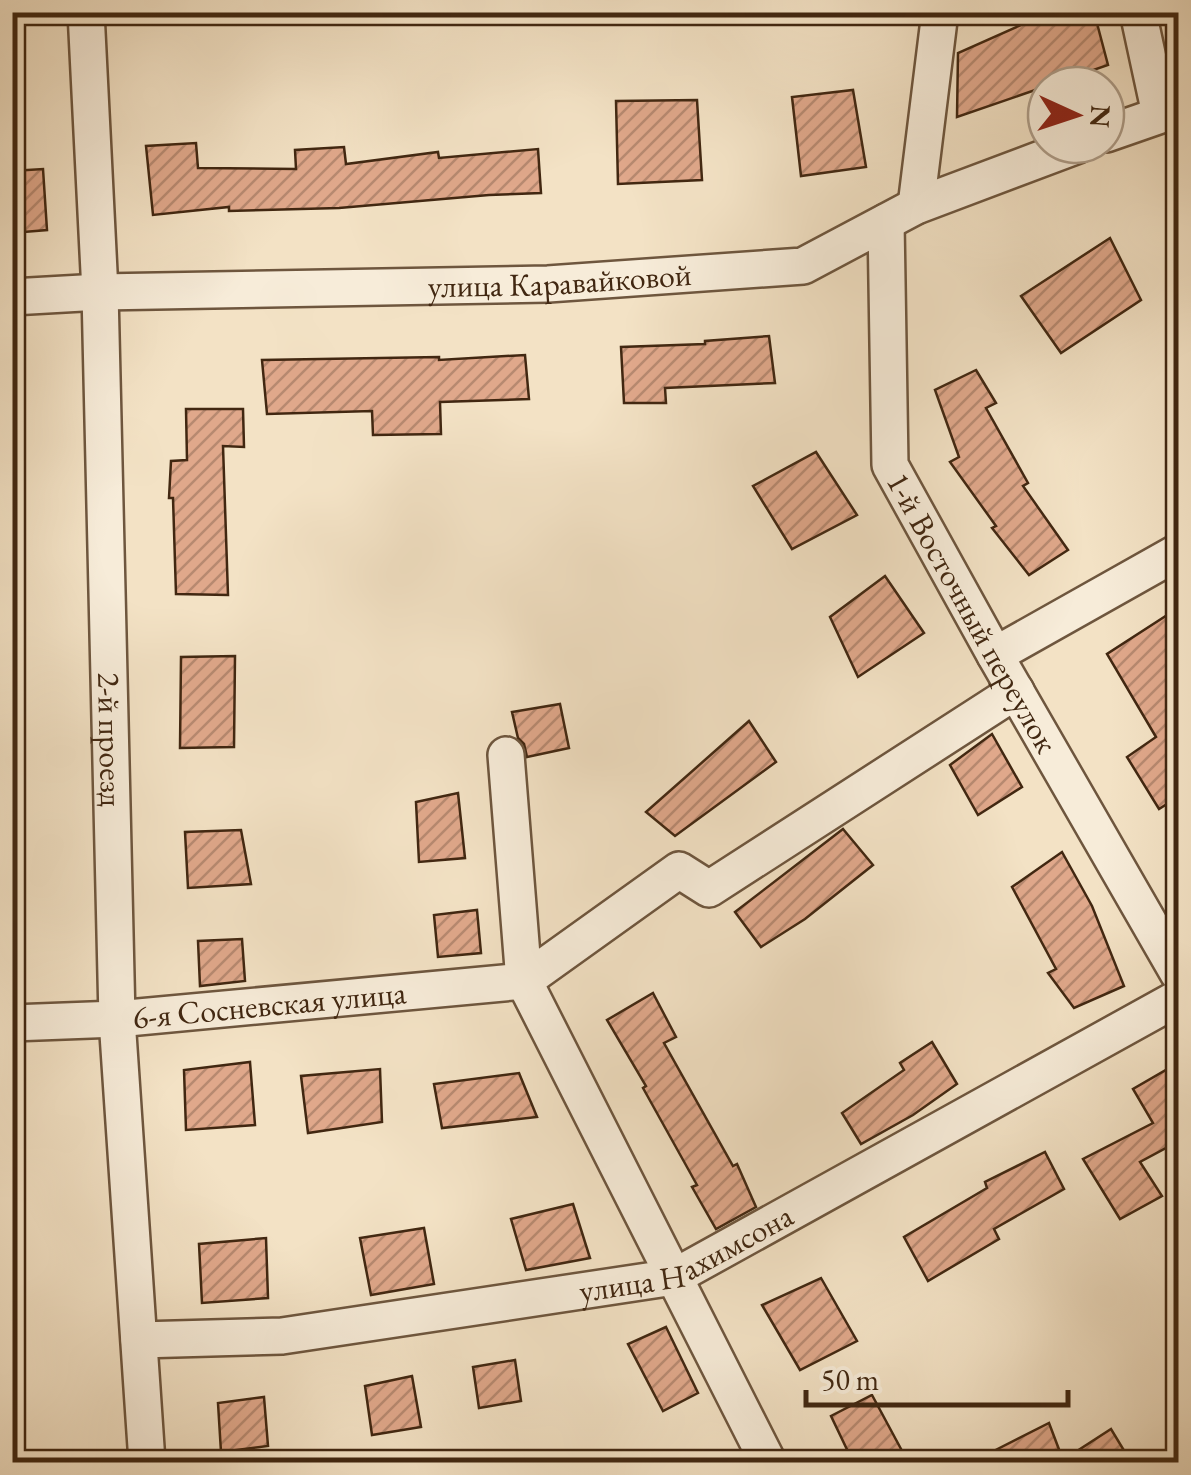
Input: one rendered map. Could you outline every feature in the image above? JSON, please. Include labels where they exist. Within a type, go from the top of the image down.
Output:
[{"type":"street","name":"2-й проезд","points":[[86,12],[100,292],[117,1019],[147,1462]]},
{"type":"street","points":[[1126,127],[1169,112],[1138,12]]},
{"type":"street","name":"1-й Восточный переулок","points":[[943,14],[901,214],[890,465],[1178,973]]},
{"type":"street","name":"улица Каравайковой","points":[[12,297],[548,284],[803,266],[901,214],[1027,165]]},
{"type":"street","points":[[995,655],[1178,552]]},
{"type":"street","points":[[524,981],[678,870],[709,890],[1016,692]]},
{"type":"street","points":[[506,754],[524,981],[768,1462]]},
{"type":"street","name":"6-я Сосневская улица","points":[[12,1023],[117,1019],[524,981]]},
{"type":"street","name":"улица Нахимсона","points":[[139,1340],[282,1336],[674,1277],[1178,998]]},
{"type":"building","points":[[1050,12],[1094,12],[1108,65],[1026,65],[1026,93],[957,117],[958,53]]},
{"type":"building","points":[[853,90],[866,167],[801,176],[792,97]]},
{"type":"building","points":[[697,100],[702,180],[618,184],[616,101]]},
{"type":"building","points":[[196,143],[198,168],[296,169],[295,150],[344,147],[346,164],[438,152],[439,158],[538,149],[541,193],[339,208],[229,211],[229,207],[153,215],[146,146]]},
{"type":"building","points":[[43,169],[47,230],[12,233],[12,171]]},
{"type":"building","points":[[1110,238],[1141,300],[1061,353],[1021,296]]},
{"type":"building","points":[[769,336],[775,383],[665,388],[666,403],[624,403],[621,347],[705,344]]},
{"type":"building","points":[[525,355],[529,399],[440,402],[441,434],[373,435],[372,411],[267,414],[262,360],[439,360]]},
{"type":"building","points":[[976,370],[996,403],[986,408],[1028,483],[1023,486],[1068,550],[1029,575],[992,528],[996,526],[950,462],[959,457],[935,390]]},
{"type":"building","points":[[186,409],[243,409],[244,447],[223,446],[228,595],[176,594],[173,498],[169,498],[171,461],[187,460]]},
{"type":"building","points":[[816,452],[857,515],[792,549],[753,486]]},
{"type":"building","points":[[885,576],[924,633],[858,677],[830,617]]},
{"type":"building","points":[[1178,608],[1178,797],[1159,809],[1127,757],[1156,737],[1107,654]]},
{"type":"building","points":[[235,656],[234,747],[180,748],[181,657]]},
{"type":"building","points":[[560,704],[569,748],[527,757],[512,712]]},
{"type":"building","points":[[749,721],[776,762],[675,836],[646,812]]},
{"type":"building","points":[[992,734],[1022,787],[978,815],[950,765]]},
{"type":"building","points":[[458,793],[465,858],[419,862],[416,802]]},
{"type":"building","points":[[843,829],[873,865],[805,919],[761,947],[735,912]]},
{"type":"building","points":[[241,830],[251,884],[188,888],[185,832]]},
{"type":"building","points":[[1062,852],[1092,906],[1124,986],[1074,1008],[1048,973],[1056,969],[1012,887]]},
{"type":"building","points":[[477,910],[481,953],[438,957],[434,915]]},
{"type":"building","points":[[242,939],[245,981],[200,986],[198,941]]},
{"type":"building","points":[[653,993],[676,1037],[664,1043],[733,1166],[737,1164],[756,1207],[716,1229],[692,1187],[697,1185],[643,1088],[646,1086],[607,1020]]},
{"type":"building","points":[[932,1042],[957,1084],[861,1144],[842,1113],[904,1070],[900,1063]]},
{"type":"building","points":[[250,1062],[255,1125],[186,1130],[184,1070]]},
{"type":"building","points":[[1178,1063],[1178,1164],[1168,1147],[1140,1162],[1162,1196],[1120,1219],[1083,1159],[1153,1123],[1133,1089]]},
{"type":"building","points":[[380,1069],[382,1122],[308,1133],[301,1076]]},
{"type":"building","points":[[519,1073],[537,1117],[442,1128],[434,1084]]},
{"type":"building","points":[[1045,1152],[1064,1189],[994,1229],[999,1239],[928,1281],[904,1237],[987,1188],[985,1182]]},
{"type":"building","points":[[573,1204],[590,1258],[526,1270],[511,1219]]},
{"type":"building","points":[[424,1228],[434,1284],[371,1295],[360,1238]]},
{"type":"building","points":[[266,1238],[268,1298],[202,1303],[199,1244]]},
{"type":"building","points":[[821,1278],[857,1341],[800,1370],[762,1305]]},
{"type":"building","points":[[666,1327],[698,1393],[663,1411],[628,1344]]},
{"type":"building","points":[[515,1360],[521,1401],[479,1408],[473,1367]]},
{"type":"building","points":[[412,1376],[421,1427],[372,1435],[365,1386]]},
{"type":"building","points":[[872,1395],[908,1462],[853,1462],[831,1416]]},
{"type":"building","points":[[264,1397],[268,1446],[221,1452],[218,1403]]},
{"type":"building","points":[[1049,1423],[1063,1460],[1111,1429],[1131,1462],[972,1462]]}]
